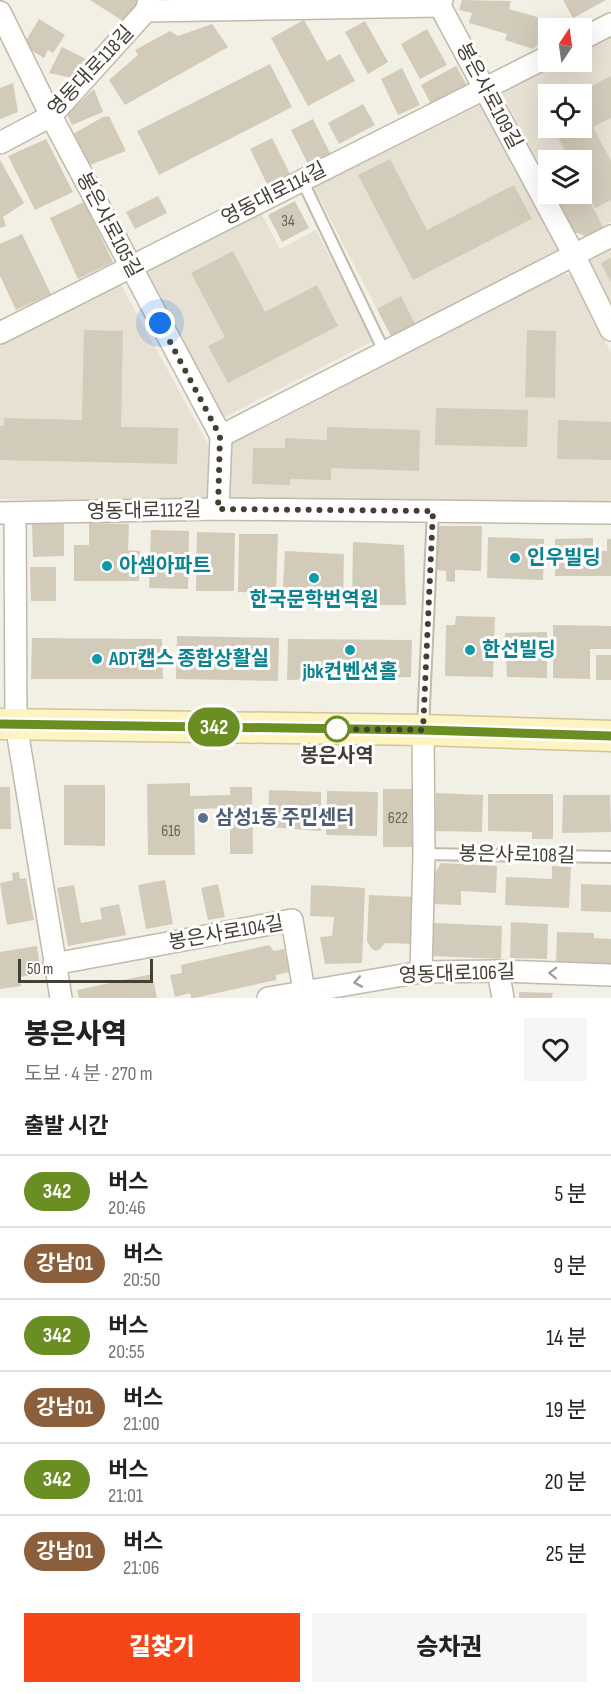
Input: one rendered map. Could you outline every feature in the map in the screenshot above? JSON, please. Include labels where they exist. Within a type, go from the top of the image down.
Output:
[{"type":"street","name":"영동대로118길","points":[[0,143],[51,116],[148,6],[441,3]]},
{"type":"street","name":"봉은사로109길","points":[[441,3],[611,330]]},
{"type":"street","name":"봉은사로105길","points":[[0,12],[51,116],[220,436],[218,509]]},
{"type":"street","points":[[592,34],[611,24]]},
{"type":"street","name":"영동대로114길","points":[[0,333],[538,62]]},
{"type":"street","points":[[220,436],[611,236]]},
{"type":"street","name":"영동대로112길","points":[[7,513],[218,509],[611,513]]},
{"type":"street","points":[[7,513],[8,724],[61,998]]},
{"type":"street","points":[[8,724],[423,730],[611,736]]},
{"type":"street","points":[[421,972],[424,854],[423,730]]},
{"type":"street","name":"봉은사로104길","points":[[54,964],[292,920],[304,991]]},
{"type":"street","points":[[498,971],[503,998]]},
{"type":"street","name":"영동대로106길","points":[[268,998],[421,972],[498,971],[611,975]]},
{"type":"lane","points":[[302,180],[384,351]]},
{"type":"lane","points":[[423,730],[433,511]]},
{"type":"lane","name":"봉은사로108길","points":[[424,854],[611,856]]},
{"type":"shaded area","points":[[611,34],[611,222],[586,236],[574,232],[559,204],[592,204],[592,150],[538,150],[538,163],[501,91],[538,72],[592,72],[592,44]]},
{"type":"shaded area","points":[[479,98],[558,250],[391,336],[312,184]]},
{"type":"shaded area","points":[[260,211],[280,249],[316,230],[373,341],[221,419],[144,271]]},
{"type":"shaded area","points":[[611,247],[611,305],[587,259]]},
{"type":"shaded area","points":[[560,273],[572,275],[611,353],[611,503],[232,504],[226,495],[229,444]]},
{"type":"shaded area","points":[[120,283],[208,444],[208,497],[201,504],[0,499],[0,345]]},
{"type":"building","points":[[90,0],[140,0],[126,23]]},
{"type":"building","points":[[462,0],[511,1],[509,9],[537,17],[538,45],[533,49],[505,40],[507,34],[469,23],[472,13],[459,10]]},
{"type":"building","points":[[563,0],[606,0],[573,18]]},
{"type":"building","points":[[39,19],[65,35],[53,53],[48,50],[44,58],[23,45]]},
{"type":"building","points":[[304,20],[327,61],[340,54],[355,81],[308,106],[271,38]]},
{"type":"building","points":[[365,21],[388,62],[368,74],[345,32]]},
{"type":"building","points":[[212,24],[228,47],[125,105],[109,80],[138,55],[135,50],[170,31],[178,36]]},
{"type":"building","points":[[427,29],[447,65],[420,79],[401,44]]},
{"type":"building","points":[[62,47],[86,59],[77,79],[49,73]]},
{"type":"building","points":[[270,64],[292,107],[159,175],[137,131]]},
{"type":"building","points":[[456,66],[468,87],[432,106],[421,85]]},
{"type":"building","points":[[402,68],[420,105],[398,115],[381,79]]},
{"type":"building","points":[[611,76],[611,118],[593,127],[611,161],[611,200],[595,208],[592,202],[592,150],[565,150],[558,138],[592,138],[592,86]]},
{"type":"building","points":[[13,83],[18,112],[0,119],[0,88]]},
{"type":"building","points":[[94,89],[103,112],[72,125],[67,114]]},
{"type":"building","points":[[363,104],[375,125],[339,144],[328,123]]},
{"type":"building","points":[[109,116],[126,151],[90,165],[71,135]]},
{"type":"building","points":[[313,119],[331,155],[309,166],[291,130]]},
{"type":"building","points":[[272,138],[290,174],[267,184],[250,149]]},
{"type":"building","points":[[46,139],[73,192],[35,210],[8,156]]},
{"type":"building","points":[[390,159],[427,230],[514,185],[532,219],[413,280],[358,175]]},
{"type":"building","points":[[0,160],[24,203],[3,217],[6,226],[0,228]]},
{"type":"building","points":[[158,196],[167,213],[135,229],[126,212]]},
{"type":"building","points":[[295,201],[309,228],[282,242],[268,215]]},
{"type":"building","points":[[84,202],[113,262],[78,279],[50,218]]},
{"type":"building","points":[[559,204],[591,204],[603,227],[586,236],[574,232]]},
{"type":"building","points":[[22,234],[51,294],[16,310],[0,276],[0,244]]},
{"type":"building","points":[[233,251],[265,312],[317,285],[338,326],[228,383],[208,346],[225,337],[191,273]]},
{"type":"building","points":[[611,258],[611,283],[601,263]]},
{"type":"building","points":[[401,296],[415,324],[391,336],[377,309]]},
{"type":"building","points":[[84,330],[123,331],[121,427],[178,428],[177,464],[0,460],[0,426],[4,426],[4,418],[82,420]]},
{"type":"building","points":[[527,330],[556,331],[555,398],[525,397]]},
{"type":"building","points":[[436,408],[528,410],[527,447],[435,445]]},
{"type":"building","points":[[558,420],[611,422],[611,460],[557,459]]},
{"type":"building","points":[[327,427],[420,430],[419,471],[331,468],[331,480],[290,479],[290,485],[252,484],[253,448],[285,448],[285,438],[327,440]]},
{"type":"building","points":[[32,523],[64,523],[64,556],[33,557]]},
{"type":"building","name":"아셈아파트","points":[[89,523],[129,524],[128,550],[140,551],[139,581],[74,581],[74,545],[89,545]]},
{"type":"building","points":[[438,526],[482,526],[481,571],[455,570],[455,582],[446,581],[446,571],[437,570]]},
{"type":"building","points":[[151,530],[189,531],[188,589],[149,588]]},
{"type":"building","points":[[197,532],[235,533],[234,591],[196,591]]},
{"type":"building","points":[[239,534],[278,534],[276,593],[238,592]]},
{"type":"building","name":"인우빌딩","points":[[488,537],[544,539],[543,580],[487,578]]},
{"type":"building","points":[[593,538],[593,551],[607,551],[607,539],[611,539],[611,576],[555,576],[555,539]]},
{"type":"building","points":[[353,542],[404,545],[406,605],[352,605]]},
{"type":"building","name":"한국문학번역원","points":[[285,551],[344,554],[343,604],[282,602]]},
{"type":"building","points":[[30,567],[56,567],[56,601],[31,601]]},
{"type":"building","name":"한선빌딩","points":[[456,616],[495,617],[493,677],[445,676],[446,625],[455,625]]},
{"type":"building","points":[[553,625],[611,626],[611,649],[590,649],[590,679],[553,678]]},
{"type":"building","points":[[547,632],[547,678],[507,677],[505,633]]},
{"type":"building","points":[[177,636],[279,638],[278,681],[176,679]]},
{"type":"building","name":"ADT캡스 종합상활실","points":[[32,638],[162,639],[163,679],[31,679]]},
{"type":"building","name":"jbk컨벤션홀","points":[[288,639],[412,640],[411,677],[287,680]]},
{"type":"building","points":[[596,655],[611,655],[611,680],[596,680]]},
{"type":"building","points":[[190,783],[190,796],[230,795],[230,787],[252,787],[253,854],[230,854],[230,808],[194,809],[195,855],[148,855],[147,784]]},
{"type":"building","points":[[64,785],[105,785],[105,846],[64,845]]},
{"type":"building","points":[[0,787],[10,787],[11,829],[0,829]]},
{"type":"building","points":[[383,789],[414,789],[414,847],[383,847]]},
{"type":"building","points":[[269,790],[321,792],[321,831],[268,827]]},
{"type":"building","points":[[327,791],[378,792],[377,836],[326,835]]},
{"type":"building","points":[[436,793],[483,795],[482,832],[435,831]]},
{"type":"building","points":[[488,794],[553,794],[553,839],[532,839],[532,832],[488,831]]},
{"type":"building","points":[[563,795],[610,795],[611,832],[562,833]]},
{"type":"building","points":[[441,863],[497,866],[496,893],[461,891],[461,905],[431,904],[432,878]]},
{"type":"building","points":[[552,866],[571,867],[569,908],[505,905],[506,877],[552,879]]},
{"type":"building","points":[[19,872],[20,879],[26,878],[34,920],[7,925],[0,883],[13,880],[12,873]]},
{"type":"building","points":[[165,880],[173,924],[146,929],[138,885]]},
{"type":"building","points":[[218,884],[225,917],[208,920],[201,888]]},
{"type":"building","points":[[581,884],[611,885],[611,912],[581,911]]},
{"type":"building","points":[[74,885],[81,923],[102,919],[100,908],[119,904],[126,935],[68,946],[57,888]]},
{"type":"building","points":[[311,885],[365,888],[362,963],[325,964],[320,937],[332,936],[334,917],[310,916]]},
{"type":"building","points":[[369,895],[416,897],[414,944],[385,943],[375,951],[371,948],[367,941]]},
{"type":"building","points":[[511,922],[548,924],[547,959],[510,958]]},
{"type":"building","points":[[434,923],[502,926],[501,959],[432,956]]},
{"type":"building","points":[[557,932],[594,933],[594,938],[611,939],[611,965],[556,964]]},
{"type":"building","points":[[269,945],[274,951],[284,949],[289,972],[276,975],[276,980],[194,998],[191,998],[190,993],[175,997],[170,975],[182,973],[181,965]]},
{"type":"building","points":[[37,946],[41,974],[19,977],[21,986],[0,989],[0,952]]},
{"type":"building","points":[[152,974],[157,998],[79,998],[77,990]]},
{"type":"building","points":[[519,992],[553,993],[552,998],[519,998]]},
{"type":"bus line","name":"342","points":[[0,724],[423,730],[611,736]]},
{"type":"place","name":"인우빌딩","points":[[515,558]]},
{"type":"place","name":"아셈아파트","points":[[107,566]]},
{"type":"place","name":"한국문학번역원","points":[[314,578]]},
{"type":"place","name":"jbk컨벤션홀","points":[[350,650]]},
{"type":"place","name":"한선빌딩","points":[[470,650]]},
{"type":"place","name":"ADT캡스 종합상활실","points":[[97,659]]},
{"type":"place","name":"봉은사역","points":[[337,729]]},
{"type":"place","name":"삼성1동 주민센터","points":[[203,818]]},
{"type":"route","points":[[160,323],[220,436],[218,509],[433,511],[423,730],[327,729],[337,729]]}]
